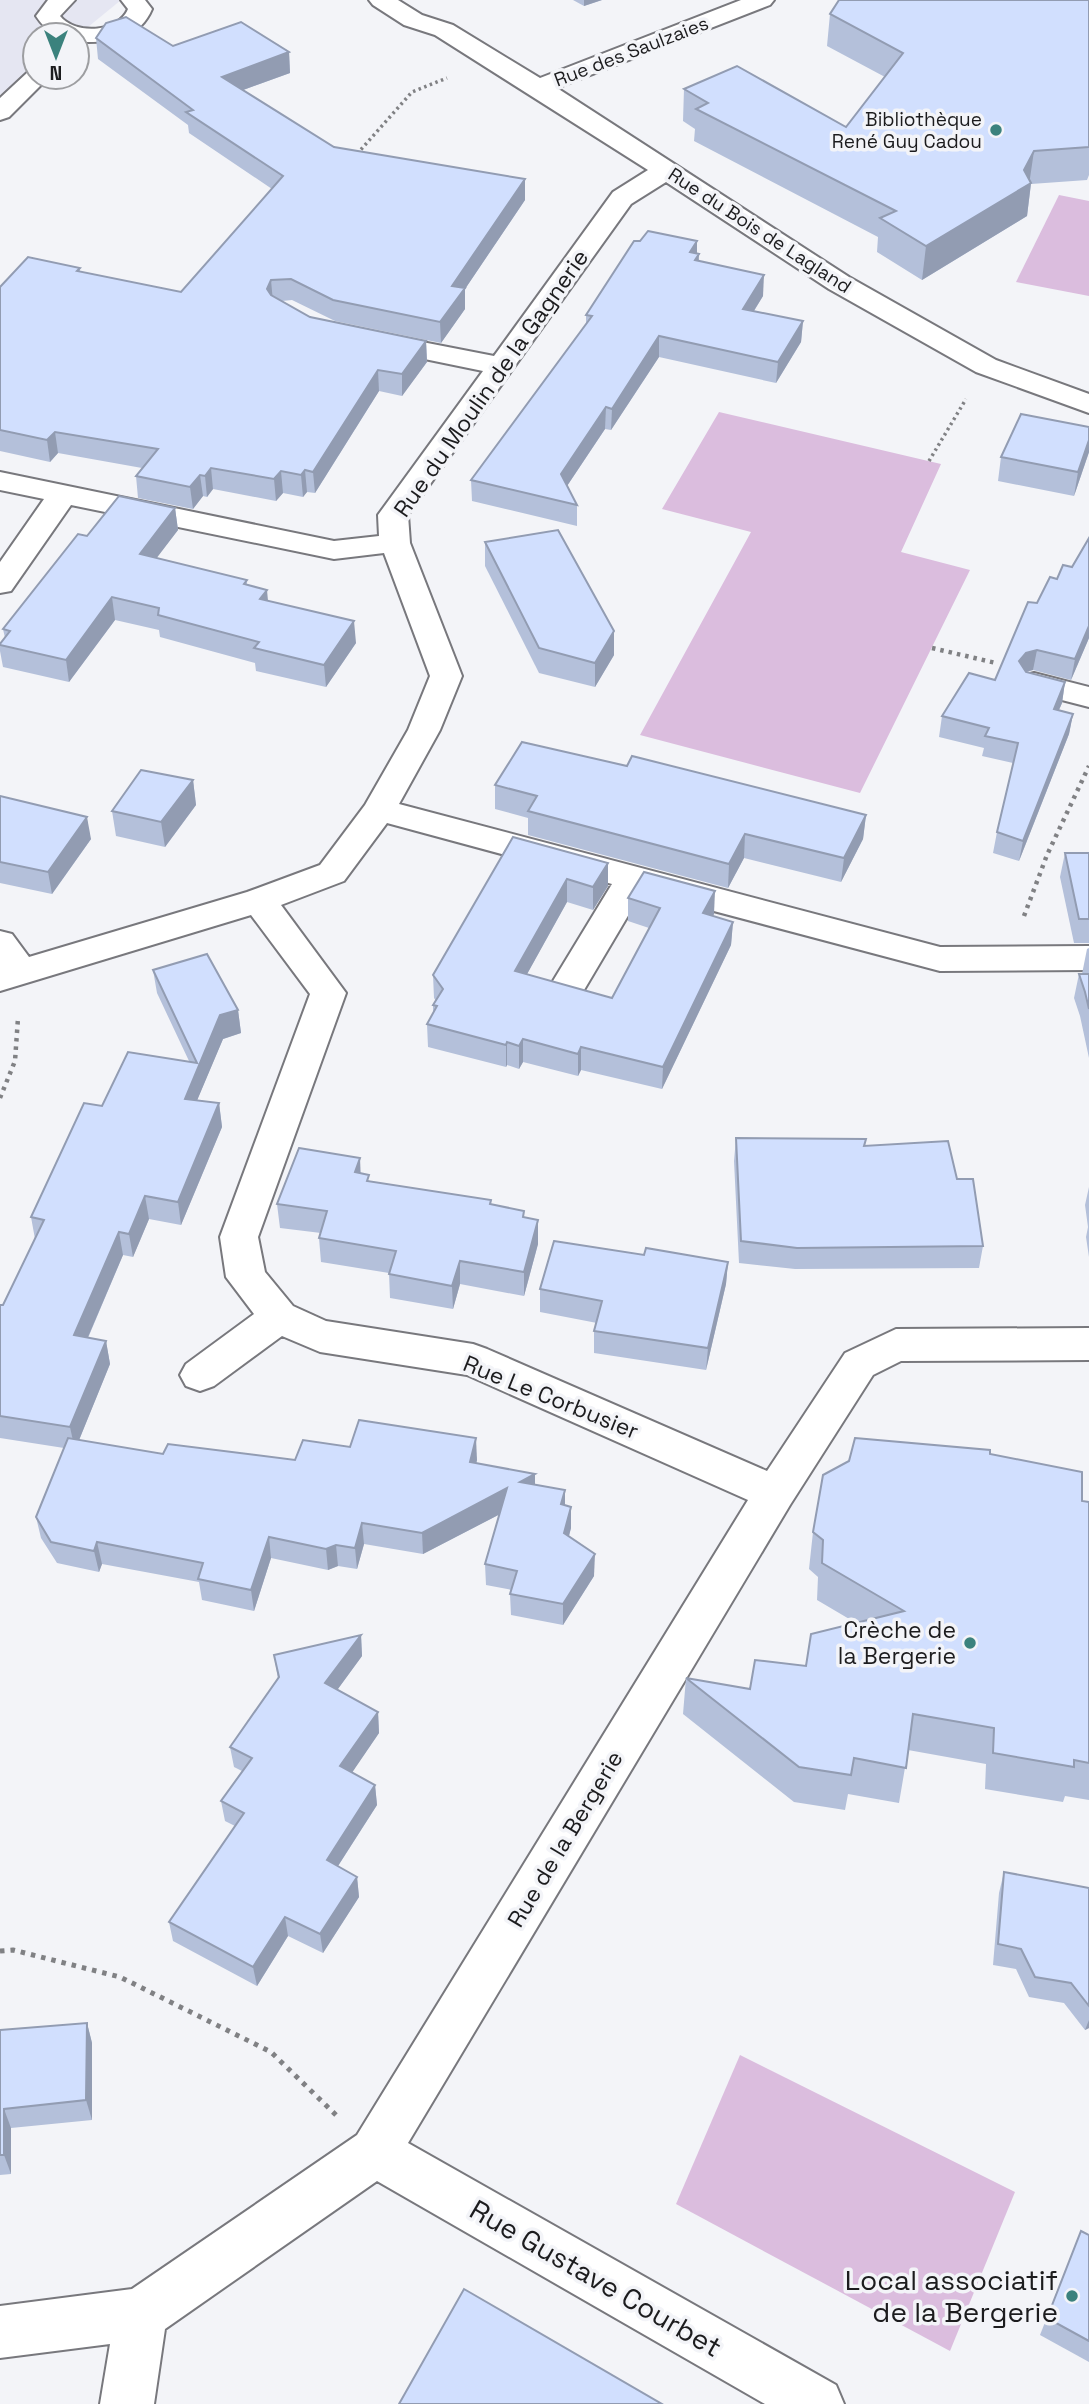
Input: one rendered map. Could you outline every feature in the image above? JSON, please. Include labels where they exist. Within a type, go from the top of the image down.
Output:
[{"type":"street","points":[[91,35],[112,32],[134,22],[140,16],[140,9],[133,0]]},
{"type":"street","name":"Rue du Bois de Lagland","points":[[381,0],[413,20],[444,30],[538,87],[839,284],[986,366],[1089,404]]},
{"type":"street","name":"Rue du Bois de Lagland","points":[[413,0],[434,13],[444,30]]},
{"type":"street","name":"Rue des Saulzaies","points":[[538,87],[762,0]]},
{"type":"street","points":[[50,21],[48,16],[57,1]]},
{"type":"street","points":[[0,112],[22,91]]},
{"type":"street","name":"Rue du Moulin de la Gagnerie","points":[[10,974],[260,900],[332,873],[379,810],[424,730],[446,676],[395,543],[393,515],[622,198],[667,170]]},
{"type":"street","points":[[350,335],[501,366]]},
{"type":"street","points":[[0,481],[334,550],[395,543]]},
{"type":"street","points":[[0,584],[63,495]]},
{"type":"street","points":[[1034,683],[1089,697]]},
{"type":"street","points":[[379,810],[632,879],[940,958],[1089,958]]},
{"type":"street","points":[[570,981],[632,879]]},
{"type":"street","name":"Rue Le Corbusier","points":[[260,900],[328,993],[239,1237],[246,1277],[279,1317],[320,1336],[473,1360],[775,1493]]},
{"type":"street","points":[[0,943],[10,974]]},
{"type":"street","points":[[200,1375],[279,1317]]},
{"type":"street","name":"Rue de la Bergerie","points":[[0,2332],[141,2315],[375,2152],[775,1493],[859,1364],[896,1345],[1089,1344]]},
{"type":"street","name":"Rue Gustave Courbet","points":[[375,2152],[817,2404]]},
{"type":"street","points":[[127,2404],[141,2315]]},
{"type":"path","points":[[355,156],[412,92],[494,60]]},
{"type":"path","points":[[929,461],[986,366]]},
{"type":"path","points":[[932,648],[1026,671],[1034,683]]},
{"type":"path","points":[[1024,959],[1020,926],[1047,855],[1089,766]]},
{"type":"path","points":[[0,1098],[15,1061],[10,974]]},
{"type":"path","points":[[0,1951],[13,1950],[120,1977],[271,2052],[375,2152]]},
{"type":"shaded area","points":[[0,0],[121,0],[91,25],[91,21],[21,21],[21,81],[0,95]]},
{"type":"shaded area","points":[[1059,195],[1089,201],[1089,296],[1016,282]]},
{"type":"shaded area","points":[[719,412],[941,464],[901,552],[970,570],[860,793],[640,735],[751,532],[662,509]]},
{"type":"shaded area","points":[[740,2055],[1015,2192],[950,2351],[676,2204]]},
{"type":"building","points":[[839,0],[1089,0],[1089,147],[1034,151],[1024,170],[1031,183],[926,246],[880,218],[896,211],[696,109],[708,103],[684,89],[737,66],[846,127],[903,53],[830,14]]},
{"type":"building","points":[[126,17],[173,46],[241,22],[289,52],[222,77],[334,147],[525,179],[452,286],[465,288],[440,322],[333,300],[291,279],[271,280],[267,289],[271,295],[310,317],[426,341],[402,374],[378,370],[313,472],[305,470],[301,475],[281,471],[274,479],[211,468],[205,476],[200,475],[190,487],[136,476],[158,449],[55,432],[47,440],[0,430],[0,287],[28,257],[80,268],[77,271],[181,292],[283,176],[186,112],[193,110],[96,38],[106,23]]},
{"type":"building","points":[[648,231],[697,241],[690,252],[699,254],[695,260],[764,275],[743,309],[803,321],[778,362],[659,336],[612,409],[606,407],[561,474],[577,505],[471,480],[592,316],[586,315],[634,241],[640,241]]},
{"type":"building","points":[[1021,414],[1089,427],[1089,440],[1078,472],[1001,457]]},
{"type":"building","points":[[119,496],[175,508],[140,554],[247,580],[244,584],[267,590],[260,599],[354,621],[324,665],[254,648],[259,642],[158,615],[159,608],[112,597],[66,660],[0,645],[10,631],[3,629],[78,534],[87,536]]},
{"type":"building","points":[[558,530],[614,631],[595,663],[539,648],[485,542]]},
{"type":"building","points":[[1089,538],[1089,626],[1075,659],[1037,650],[1026,653],[1019,661],[1026,672],[1065,682],[1054,709],[1073,714],[1023,841],[997,832],[1018,743],[985,736],[989,728],[942,716],[969,673],[995,680],[1028,602],[1037,603],[1050,577],[1057,579],[1063,565],[1072,567]]},
{"type":"building","points":[[522,742],[627,766],[632,756],[866,815],[844,858],[745,834],[729,864],[528,811],[537,796],[495,785]]},
{"type":"building","points":[[141,770],[193,780],[161,822],[112,811]]},
{"type":"building","points":[[0,796],[87,817],[48,872],[0,862]]},
{"type":"building","points":[[513,837],[608,863],[593,887],[567,879],[515,971],[612,998],[660,908],[628,898],[644,872],[715,891],[703,913],[733,922],[663,1067],[581,1047],[578,1054],[523,1039],[519,1046],[507,1042],[506,1045],[427,1024],[437,1006],[433,1005],[443,989],[433,975]]},
{"type":"building","points":[[1065,853],[1089,853],[1089,919],[1079,919]]},
{"type":"building","points":[[207,954],[238,1010],[220,1015],[185,1099],[219,1103],[178,1202],[145,1196],[129,1234],[119,1232],[74,1335],[106,1341],[70,1427],[0,1416],[0,1305],[3,1305],[44,1220],[31,1217],[84,1103],[102,1106],[128,1052],[197,1063],[153,970]]},
{"type":"building","points":[[1079,974],[1089,974],[1089,1009],[1085,992]]},
{"type":"building","points":[[736,1138],[866,1139],[864,1146],[948,1141],[957,1179],[973,1179],[983,1246],[797,1248],[741,1241]]},
{"type":"building","points":[[299,1148],[360,1158],[355,1172],[369,1175],[367,1181],[491,1200],[490,1204],[524,1211],[523,1217],[538,1220],[524,1272],[460,1261],[452,1286],[389,1274],[396,1251],[319,1238],[327,1211],[277,1204]]},
{"type":"building","points":[[554,1241],[644,1255],[646,1248],[728,1262],[708,1348],[594,1331],[602,1301],[540,1289]]},
{"type":"building","points":[[359,1420],[476,1438],[470,1462],[535,1474],[520,1482],[565,1490],[561,1504],[571,1507],[564,1533],[595,1554],[563,1604],[510,1594],[517,1571],[485,1564],[507,1488],[422,1533],[362,1523],[355,1548],[336,1545],[326,1549],[269,1537],[251,1590],[198,1579],[203,1563],[97,1542],[94,1551],[51,1542],[36,1517],[68,1438],[163,1454],[168,1444],[295,1460],[303,1440],[350,1447]]},
{"type":"building","name":"Crèche de la Bergerie","points":[[855,1438],[990,1450],[990,1454],[1082,1472],[1082,1501],[1089,1502],[1089,1763],[1074,1760],[1074,1767],[993,1753],[994,1728],[913,1714],[906,1768],[854,1758],[851,1775],[799,1767],[686,1678],[750,1689],[755,1660],[806,1666],[811,1634],[904,1611],[822,1563],[823,1540],[813,1532],[823,1475],[849,1461]]},
{"type":"building","points":[[361,1635],[325,1683],[378,1712],[340,1766],[375,1785],[327,1860],[357,1877],[320,1934],[285,1917],[253,1967],[169,1922],[244,1813],[221,1801],[252,1758],[230,1747],[279,1677],[274,1655]]},
{"type":"building","points":[[1004,1872],[1089,1888],[1089,2006],[1071,1983],[1035,1977],[1021,1949],[998,1944]]},
{"type":"building","points":[[87,2023],[86,2100],[4,2109],[4,2155],[0,2155],[0,2030]]},
{"type":"building","name":"Local associatif de la Bergerie","points":[[1081,2231],[1089,2235],[1089,2341],[1047,2318]]},
{"type":"building","points":[[464,2289],[662,2404],[399,2404]]},
{"type":"place","name":"Bibliothèque René Guy Cadou","points":[[996,130]]},
{"type":"place","name":"Crèche de la Bergerie","points":[[970,1643]]},
{"type":"place","name":"Local associatif de la Bergerie","points":[[1072,2296]]}]
